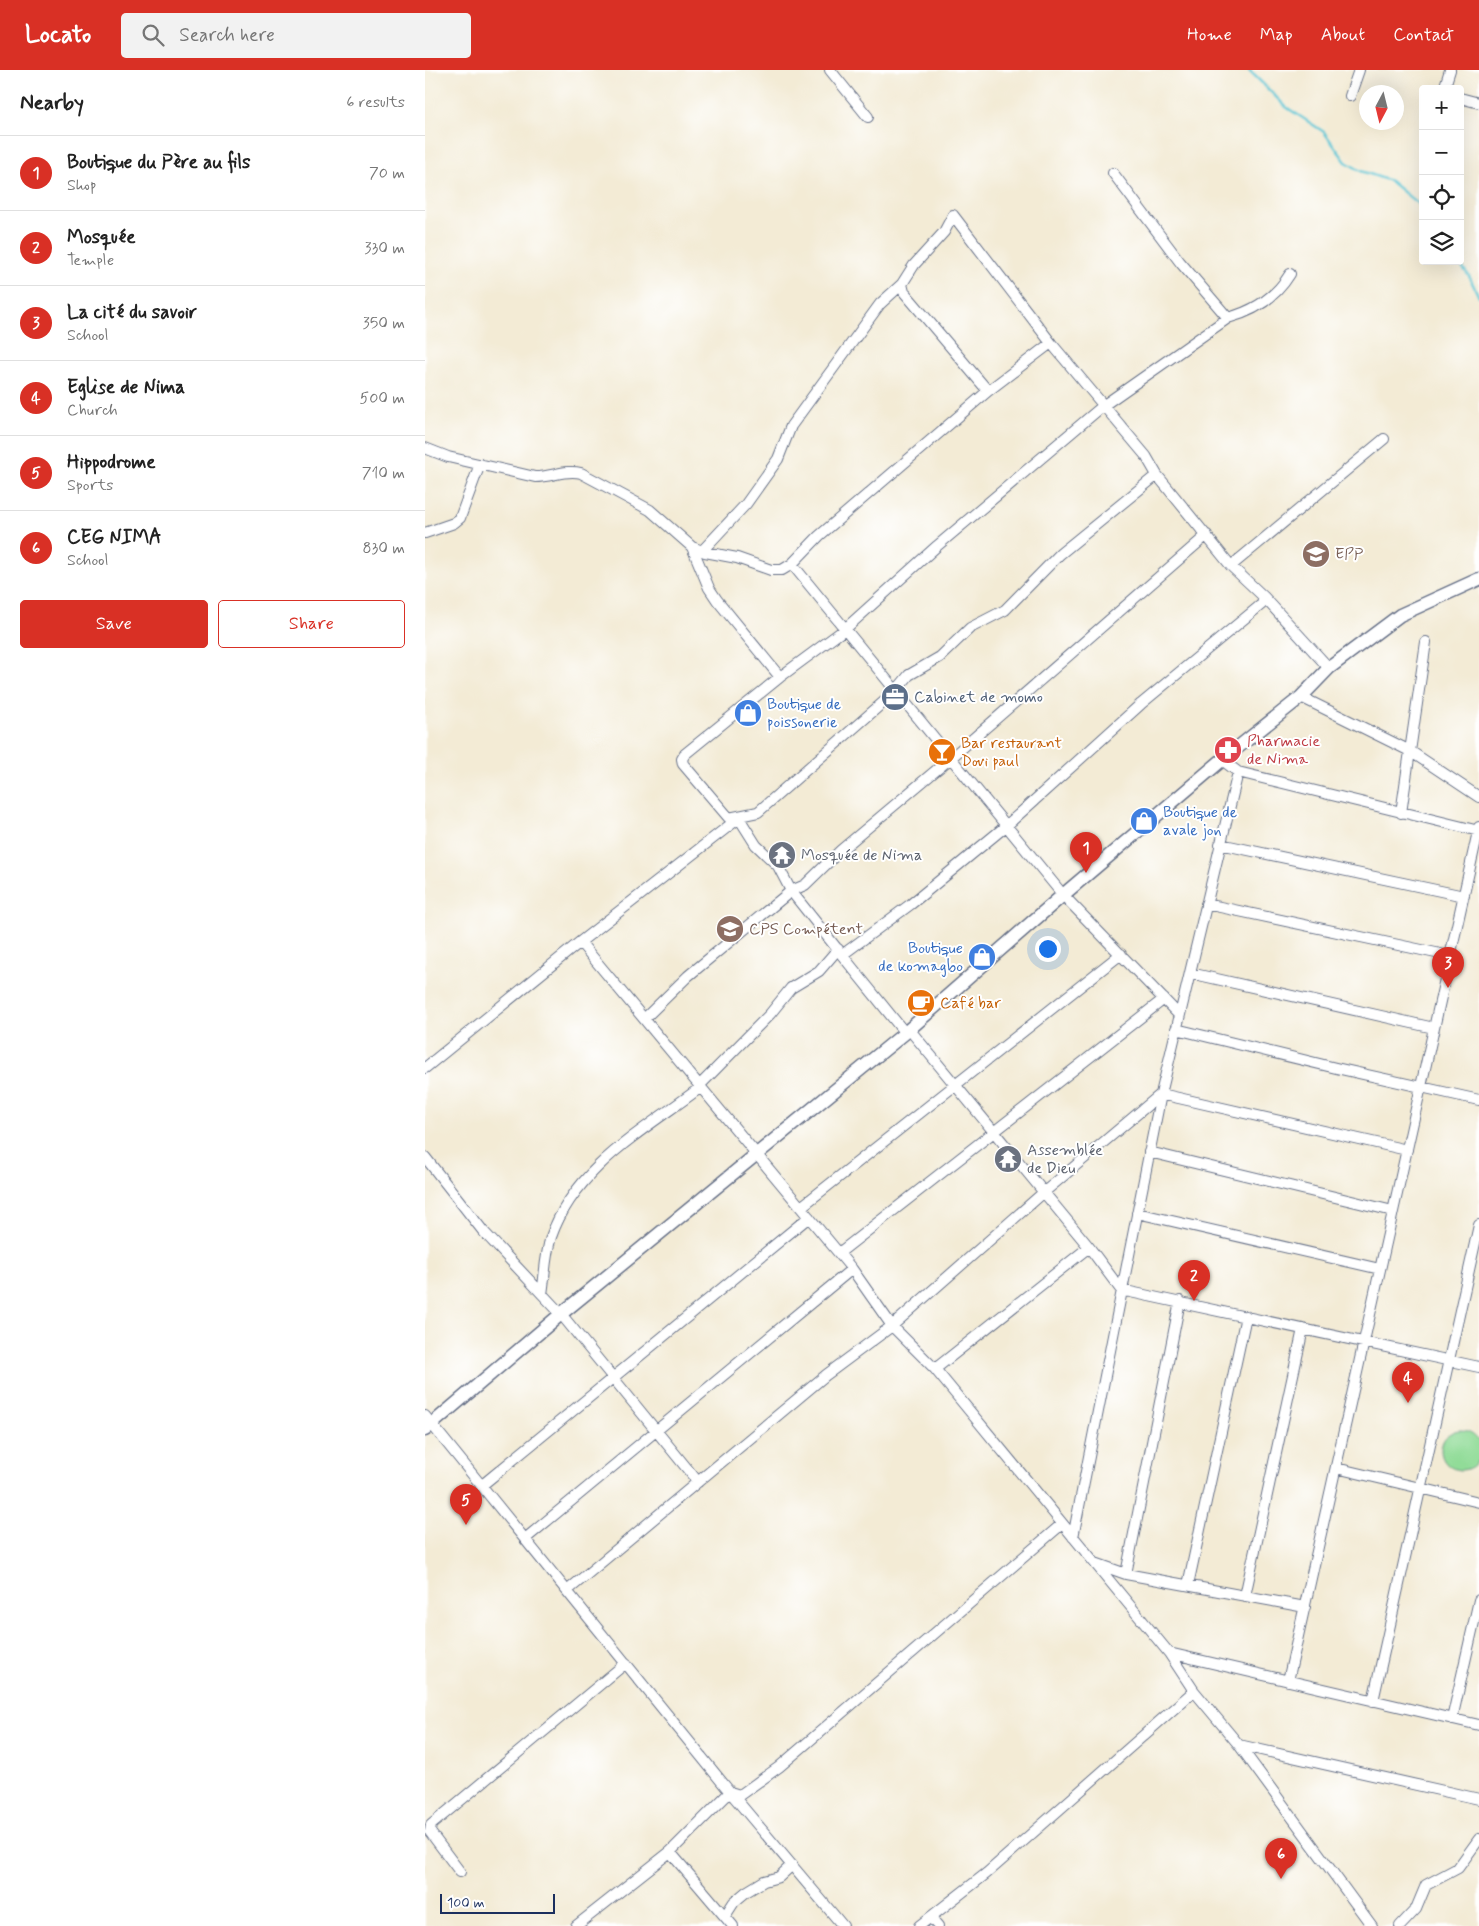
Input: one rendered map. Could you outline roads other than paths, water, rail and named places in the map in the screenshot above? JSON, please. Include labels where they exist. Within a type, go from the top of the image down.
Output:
[{"type":"main road","points":[[427,1423],[758,1155],[907,1031],[1222,760],[1301,697],[1329,668],[1400,615],[1479,580]]},
{"type":"street","points":[[830,70],[868,117]]},
{"type":"street","points":[[1350,96],[1359,70]]},
{"type":"street","points":[[1445,85],[1450,70]]},
{"type":"street","points":[[1464,99],[1479,103]]},
{"type":"street","points":[[1113,172],[1180,262],[1229,318]]},
{"type":"street","points":[[697,549],[746,504],[777,459],[791,426],[880,304],[902,284],[929,247],[944,232],[953,215],[1051,343],[1146,456],[1157,475],[1231,566],[1265,597],[1329,668]]},
{"type":"street","points":[[1157,475],[1060,554],[1005,610],[970,628],[940,657],[909,675],[895,692],[758,812],[739,818],[729,818],[683,764],[682,759],[780,677],[845,629],[937,546],[1104,405],[1229,318],[1245,313],[1264,301],[1281,289],[1290,274]]},
{"type":"street","points":[[902,284],[904,292],[988,391]]},
{"type":"street","points":[[425,448],[447,456],[535,477],[548,477],[571,471],[581,474],[650,510],[697,549],[737,558],[771,570],[782,570],[792,564],[819,536],[988,391],[1051,343]]},
{"type":"street","points":[[1231,566],[1384,440]]},
{"type":"street","points":[[425,533],[454,523],[460,518],[480,464]]},
{"type":"street","points":[[644,1019],[688,976],[791,891],[805,885],[855,838],[952,757],[1207,535]]},
{"type":"street","points":[[697,549],[709,588],[780,677]]},
{"type":"street","points":[[792,564],[895,692],[952,757],[1063,895],[1179,1015]]},
{"type":"street","points":[[542,1294],[551,1236],[582,1183],[601,1162],[701,1086],[770,1014],[791,988],[819,971],[840,952],[911,904],[1006,826],[1141,704],[1262,604],[1265,597]]},
{"type":"street","points":[[1401,813],[1426,642]]},
{"type":"street","points":[[1301,697],[1410,751],[1479,797]]},
{"type":"street","points":[[1222,760],[1238,772],[1401,813],[1479,830],[1288,1681]]},
{"type":"street","points":[[1073,1537],[1161,1094],[1238,772]]},
{"type":"street","points":[[739,818],[756,844],[778,866],[791,891],[800,903],[907,1031],[956,1084],[1043,1193],[1089,1247],[1121,1290],[1180,1301],[1479,1367]]},
{"type":"street","points":[[425,1068],[579,942],[739,818]]},
{"type":"street","points":[[1220,844],[1464,896]]},
{"type":"street","points":[[800,903],[805,885]]},
{"type":"street","points":[[1206,904],[1450,956]]},
{"type":"street","points":[[579,942],[839,1253],[892,1326],[935,1369],[1169,1653],[1194,1691],[1239,1746],[1372,1926]]},
{"type":"street","points":[[801,1207],[1121,954]]},
{"type":"street","points":[[1190,973],[1434,1028]]},
{"type":"street","points":[[839,1253],[1164,999]]},
{"type":"street","points":[[1176,1029],[1421,1088],[1479,1100]]},
{"type":"street","points":[[1161,1094],[1407,1150]]},
{"type":"street","points":[[567,1591],[827,1375],[892,1326],[1043,1193],[1161,1094]]},
{"type":"street","points":[[1149,1152],[1393,1211]]},
{"type":"street","points":[[425,1157],[483,1231],[561,1314],[698,1482]]},
{"type":"street","points":[[1137,1213],[1381,1269]]},
{"type":"street","points":[[481,1486],[809,1217]]},
{"type":"street","points":[[1373,1701],[1479,1225]]},
{"type":"street","points":[[935,1369],[1089,1247]]},
{"type":"street","points":[[525,1539],[852,1269]]},
{"type":"street","points":[[1127,1574],[1180,1301]]},
{"type":"street","points":[[1187,1585],[1246,1316]]},
{"type":"street","points":[[1245,1596],[1303,1329]]},
{"type":"street","points":[[427,1423],[525,1539],[730,1792],[843,1926]]},
{"type":"street","points":[[1336,1468],[1479,1502]]},
{"type":"street","points":[[730,1792],[740,1795],[768,1775],[1062,1524]]},
{"type":"street","points":[[1094,1563],[1127,1574],[1305,1607]]},
{"type":"street","points":[[1452,1719],[1479,1600]]},
{"type":"street","points":[[1169,1653],[1479,1725]]},
{"type":"street","points":[[460,1872],[429,1832],[431,1825],[626,1663]]},
{"type":"street","points":[[919,1926],[935,1922],[987,1873],[1194,1691]]},
{"type":"street","points":[[1239,1746],[1479,1799]]},
{"type":"street","points":[[576,1926],[670,1852],[730,1792]]},
{"type":"street","points":[[1400,1926],[1416,1909],[1426,1885],[1458,1868],[1479,1840]]},
{"type":"street","points":[[670,1852],[733,1926]]},
{"type":"street","points":[[725,1916],[734,1902],[746,1892],[764,1881],[779,1877],[792,1865]]},
{"type":"waterway","points":[[1249,70],[1286,107],[1324,132],[1346,162],[1361,171],[1390,181],[1419,205]]},
{"type":"waterway","points":[[1461,265],[1469,276],[1479,297]]},
{"type":"place","name":"EPP","points":[[1316,554]]},
{"type":"place","name":"Cabinet de momo","points":[[895,697]]},
{"type":"place","name":"Boutique de poissonerie","points":[[748,713]]},
{"type":"place","name":"Pharmacie de Nima","points":[[1228,750]]},
{"type":"place","name":"Bar restaurant Dovi paul","points":[[942,752]]},
{"type":"place","name":"Boutique de avale jon","points":[[1144,821]]},
{"type":"place","name":"Mosquée de Nima","points":[[782,855]]},
{"type":"place","name":"Boutique du Père au fils","points":[[1086,873]]},
{"type":"place","name":"CPS Compétent","points":[[730,929]]},
{"type":"place","name":"Boutique de komagbo","points":[[982,957]]},
{"type":"place","name":"La cité du savoir","points":[[1448,988]]},
{"type":"place","name":"Café bar","points":[[921,1003]]},
{"type":"place","name":"Assemblée de Dieu","points":[[1008,1159]]},
{"type":"place","name":"Mosquée","points":[[1194,1301]]},
{"type":"place","name":"Eglise de Nima","points":[[1408,1403]]},
{"type":"place","name":"Hippodrome","points":[[466,1525]]},
{"type":"place","name":"CEG NIMA","points":[[1281,1879]]}]
